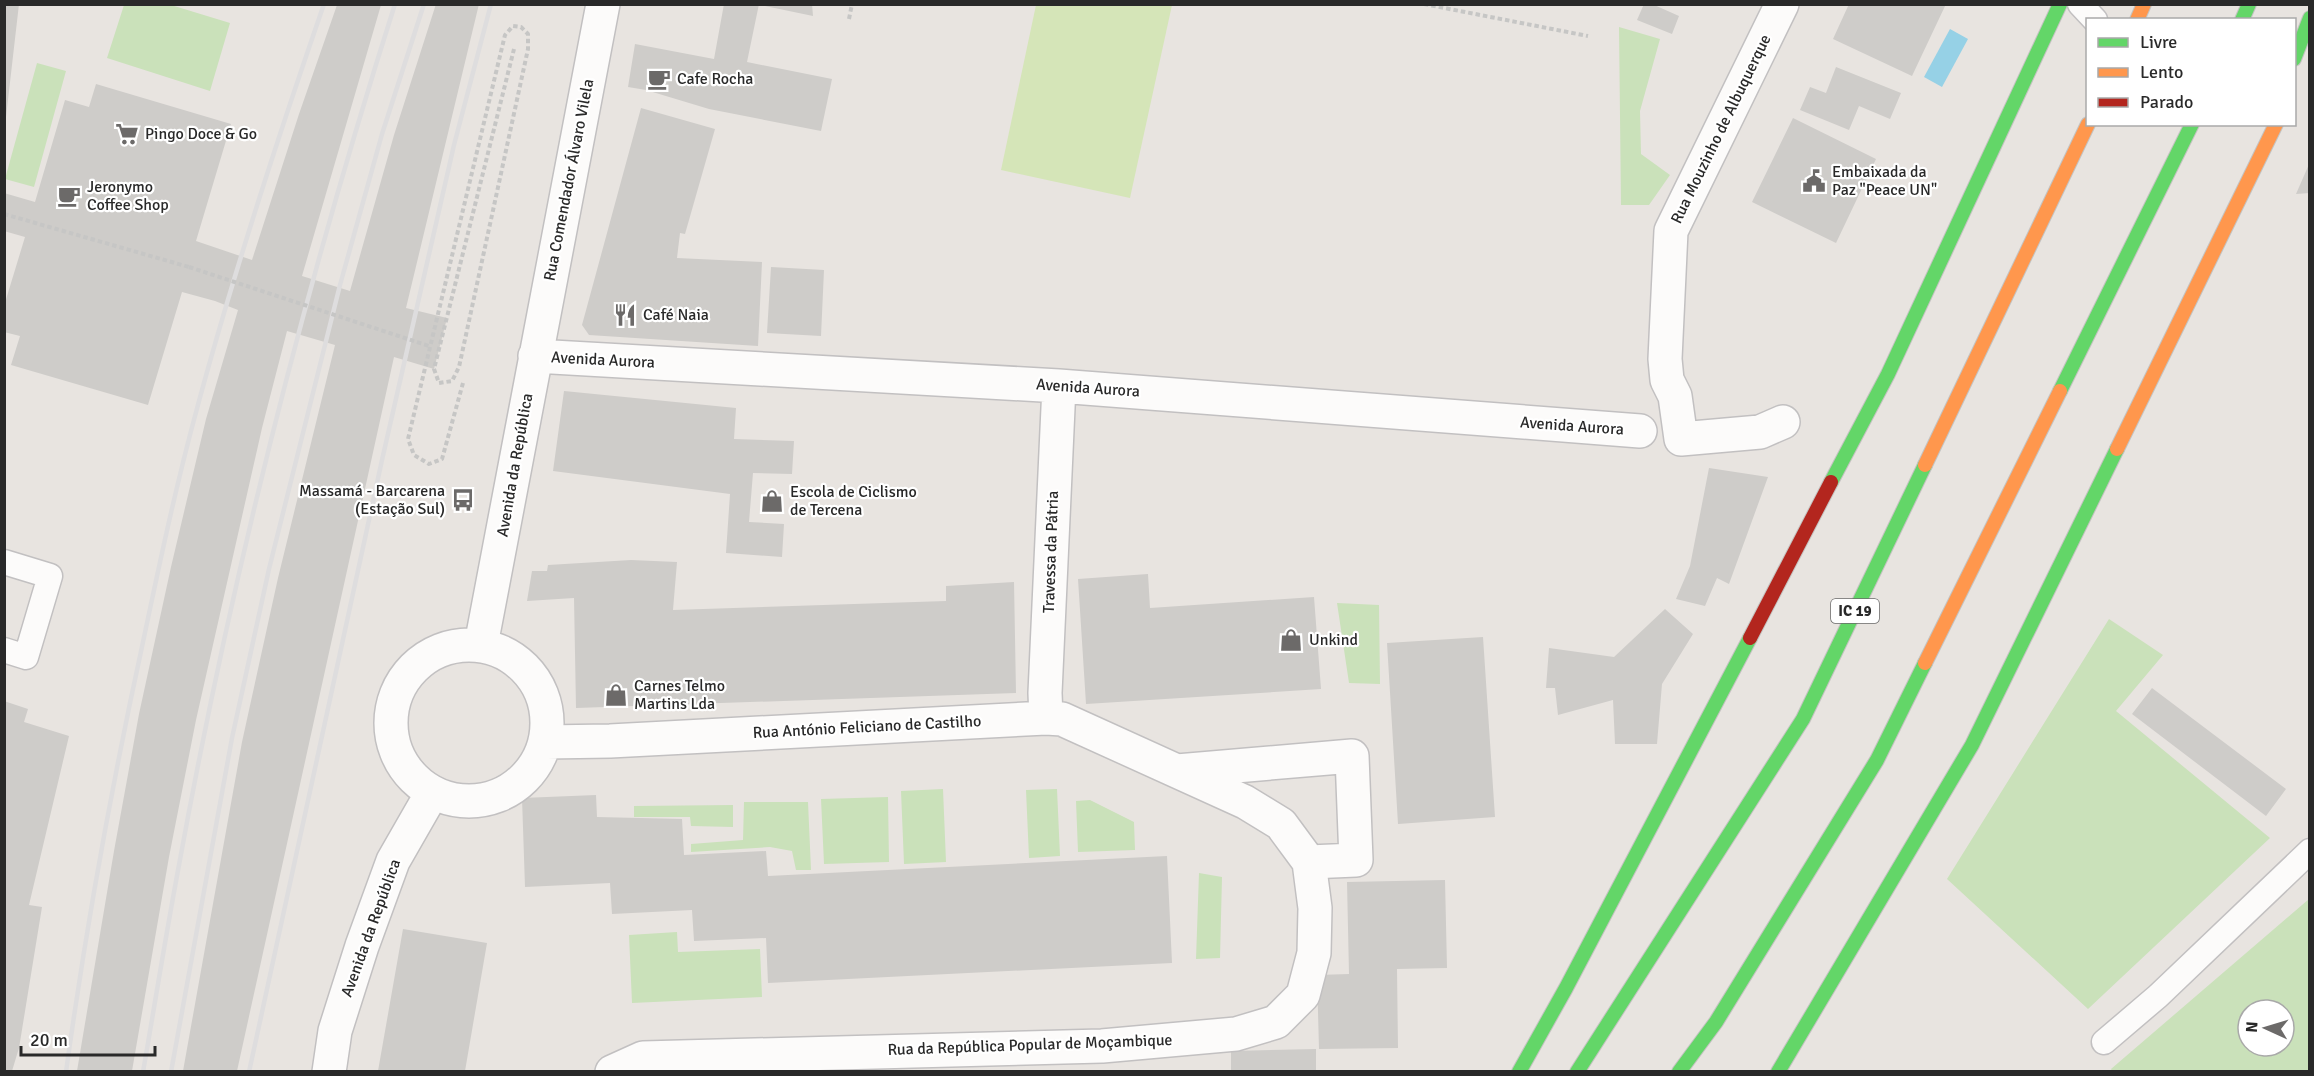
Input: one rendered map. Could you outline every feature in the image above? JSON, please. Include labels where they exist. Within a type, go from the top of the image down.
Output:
[{"type":"highway","points":[[1519,1071],[1566,988],[1888,374],[2060,4]]},
{"type":"highway","points":[[2138,18],[2144,4]]},
{"type":"highway","points":[[2243,18],[2249,4]]},
{"type":"highway","points":[[2296,56],[2310,18]]},
{"type":"highway","name":"IC 19","points":[[1577,1071],[1803,719],[2087,126]]},
{"type":"highway","points":[[1679,1071],[1716,1022],[1877,760],[2191,126]]},
{"type":"highway","points":[[1778,1071],[1972,745],[2275,126]]},
{"type":"street","name":"Rua Comendador Álvaro Vilela","points":[[535,356],[603,4]]},
{"type":"street","name":"Rua Mouzinho de Albuquerque","points":[[1782,4],[1671,231],[1665,359],[1667,380],[1675,396],[1681,439],[1760,432],[1783,422]]},
{"type":"street","name":"Avenida Aurora","points":[[535,356],[1059,386],[1640,431]]},
{"type":"street","name":"Avenida da República","points":[[481,645],[535,356]]},
{"type":"street","name":"Travessa da Pátria","points":[[1046,718],[1045,693],[1059,386]]},
{"type":"street","points":[[457,645],[481,645],[506,653],[527,669],[541,691],[546,707],[548,716],[546,742],[537,764],[521,783],[502,795],[478,802],[455,801],[432,793],[412,778],[399,758],[392,735],[392,710],[399,687],[414,667],[434,653],[457,645]]},
{"type":"street","name":"Rua António Feliciano de Castilho","points":[[546,742],[610,741],[1062,719],[1245,802],[1281,824],[1309,862]]},
{"type":"street","points":[[1177,771],[1352,756],[1356,860],[1309,862]]},
{"type":"street","name":"Avenida da República","points":[[328,1071],[339,1020],[362,946],[393,861],[432,793]]},
{"type":"street","name":"Rua da República Popular de Moçambique","points":[[612,1071],[644,1058],[1102,1046],[1236,1034],[1276,1022],[1303,995],[1314,953],[1315,908],[1309,862]]},
{"type":"lane","points":[[2080,4],[2093,18]]},
{"type":"lane","points":[[4,562],[50,576],[26,657],[4,650]]},
{"type":"lane","points":[[2104,1042],[2158,996],[2310,851]]},
{"type":"path","points":[[849,19],[852,4]]},
{"type":"path","points":[[1424,4],[1588,36]]},
{"type":"path","points":[[463,382],[442,459],[429,464],[414,455],[408,439],[505,35],[513,26],[521,27],[528,34],[528,49],[459,366],[452,381],[439,383],[434,369],[514,50]]},
{"type":"path","points":[[4,214],[189,267],[429,346]]},
{"type":"green space","points":[[124,5],[171,5],[230,23],[210,91],[107,58]]},
{"type":"green space","points":[[1036,5],[1172,5],[1130,198],[1001,170]]},
{"type":"green space","points":[[1619,27],[1660,39],[1640,111],[1641,154],[1670,175],[1649,205],[1621,205]]},
{"type":"green space","points":[[37,63],[66,71],[34,187],[5,179]]},
{"type":"green space","points":[[1337,603],[1379,605],[1380,684],[1349,683]]},
{"type":"green space","points":[[2109,619],[2163,655],[2116,711],[2270,838],[2088,1009],[1947,879]]},
{"type":"green space","points":[[943,789],[946,862],[904,864],[901,791]]},
{"type":"green space","points":[[1057,789],[1060,856],[1029,858],[1026,790]]},
{"type":"green space","points":[[888,797],[889,862],[824,864],[821,799]]},
{"type":"green space","points":[[1090,800],[1134,822],[1135,850],[1078,852],[1076,801]]},
{"type":"green space","points":[[744,802],[808,802],[811,870],[796,870],[792,851],[770,847],[691,852],[691,844],[743,840]]},
{"type":"green space","points":[[733,805],[733,827],[691,826],[690,817],[634,817],[634,806]]},
{"type":"green space","points":[[1199,873],[1222,877],[1220,958],[1196,959]]},
{"type":"green space","points":[[2309,899],[2309,1071],[2112,1071],[2111,1069]]},
{"type":"green space","points":[[677,932],[678,952],[760,949],[762,997],[632,1003],[629,935]]},
{"type":"water","points":[[1950,29],[1968,39],[1942,87],[1924,77]]},
{"type":"building","points":[[4,4],[19,4],[6,117],[4,117]]},
{"type":"building","points":[[436,4],[479,4],[406,308],[447,318],[434,369],[394,357],[237,1071],[183,1071],[242,742],[278,578],[335,345],[287,331],[262,428],[196,720],[169,857],[132,1071],[77,1071],[139,714],[206,419],[238,310],[182,292],[148,405],[11,365],[20,336],[4,332],[4,306],[25,237],[4,231],[4,193],[35,202],[65,100],[89,107],[96,84],[231,124],[196,241],[252,260],[337,5],[381,5],[302,276],[350,291],[394,135]]},
{"type":"building","points":[[724,4],[759,4],[747,62],[832,79],[821,131],[709,109],[646,90],[628,87],[635,44],[714,59]]},
{"type":"building","points":[[765,4],[812,4],[813,16],[765,6]]},
{"type":"building","points":[[1644,4],[1652,4],[1679,16],[1672,34],[1637,20]]},
{"type":"building","points":[[1849,4],[1946,4],[1912,76],[1833,39]]},
{"type":"building","points":[[1836,67],[1901,93],[1890,119],[1859,106],[1849,130],[1800,110],[1810,87],[1826,93]]},
{"type":"building","points":[[641,108],[715,129],[685,234],[680,233],[677,258],[762,262],[758,346],[589,335],[582,325]]},
{"type":"building","name":"Embaixada da Paz \"Peace UN\"","points":[[1793,118],[1876,159],[1836,243],[1752,202]]},
{"type":"building","points":[[2310,162],[2310,193],[2296,194]]},
{"type":"building","points":[[771,267],[824,270],[821,336],[767,333]]},
{"type":"building","points":[[564,391],[736,408],[734,439],[794,441],[792,474],[753,473],[749,522],[784,524],[782,557],[726,553],[730,494],[553,471]]},
{"type":"building","points":[[1709,468],[1768,477],[1729,584],[1717,578],[1705,606],[1676,599],[1690,566]]},
{"type":"building","points":[[631,560],[677,562],[673,610],[946,601],[946,586],[1014,582],[1016,693],[576,708],[574,598],[527,601],[532,571],[547,571],[548,565]]},
{"type":"building","points":[[1148,574],[1150,608],[1314,597],[1321,689],[1086,704],[1078,579]]},
{"type":"building","points":[[1665,609],[1693,634],[1662,684],[1657,744],[1615,744],[1613,700],[1558,715],[1555,688],[1546,688],[1549,648],[1614,657]]},
{"type":"building","points":[[1483,637],[1495,817],[1398,824],[1387,643]]},
{"type":"building","points":[[2152,688],[2286,789],[2266,816],[2132,714]]},
{"type":"building","points":[[4,701],[28,709],[24,722],[69,736],[29,905],[42,907],[19,1048],[12,1071],[4,1071]]},
{"type":"building","points":[[596,795],[597,817],[682,819],[684,855],[766,851],[768,876],[1167,856],[1172,963],[768,983],[766,938],[694,941],[692,910],[612,914],[610,883],[525,887],[522,798]]},
{"type":"building","points":[[1445,880],[1447,968],[1397,969],[1398,1048],[1319,1049],[1317,975],[1349,974],[1347,882]]},
{"type":"building","points":[[403,929],[487,943],[465,1071],[378,1071]]},
{"type":"building","points":[[1316,1049],[1316,1071],[1231,1071],[1231,1051]]},
{"type":"railway","points":[[66,1072],[110,802],[181,472],[209,364],[240,260],[324,4]]},
{"type":"railway","points":[[143,1072],[200,756],[247,539],[301,324],[395,4]]},
{"type":"railway","points":[[171,1072],[232,738],[269,569],[340,285],[382,134],[424,4]]},
{"type":"railway","points":[[249,1072],[382,460],[454,145],[491,4]]},
{"type":"traffic: fast","points":[[1831,482],[1888,374],[2060,4]]},
{"type":"traffic: fast","points":[[2243,18],[2249,4]]},
{"type":"traffic: fast","points":[[2296,54],[2310,18]]},
{"type":"traffic: fast","points":[[2060,391],[2191,126]]},
{"type":"traffic: fast","points":[[1778,1072],[1972,745],[2117,449]]},
{"type":"traffic: fast","points":[[1577,1072],[1803,719],[1925,465]]},
{"type":"traffic: fast","points":[[1519,1072],[1566,988],[1750,638]]},
{"type":"traffic: fast","points":[[1679,1072],[1716,1022],[1877,760],[1925,663]]},
{"type":"traffic: slow","points":[[2138,18],[2144,4]]},
{"type":"traffic: slow","points":[[1925,465],[2087,126]]},
{"type":"traffic: slow","points":[[2117,449],[2275,126]]},
{"type":"traffic: slow","points":[[1925,663],[2060,391]]},
{"type":"traffic: jam","points":[[1750,638],[1831,482]]},
{"type":"place","name":"Cafe Rocha","points":[[659,79]]},
{"type":"place","name":"Pingo Doce & Go","points":[[127,134]]},
{"type":"place","name":"Embaixada da Paz \"Peace UN\"","points":[[1814,181]]},
{"type":"place","name":"Jeronymo Coffee Shop","points":[[69,196]]},
{"type":"place","name":"Café Naia","points":[[625,315]]},
{"type":"place","name":"Massamá - Barcarena (Estação Sul)","points":[[463,500]]},
{"type":"place","name":"Escola de Ciclismo de Tercena","points":[[772,501]]},
{"type":"place","name":"Unkind","points":[[1291,640]]},
{"type":"place","name":"Carnes Telmo Martins Lda","points":[[616,695]]}]
